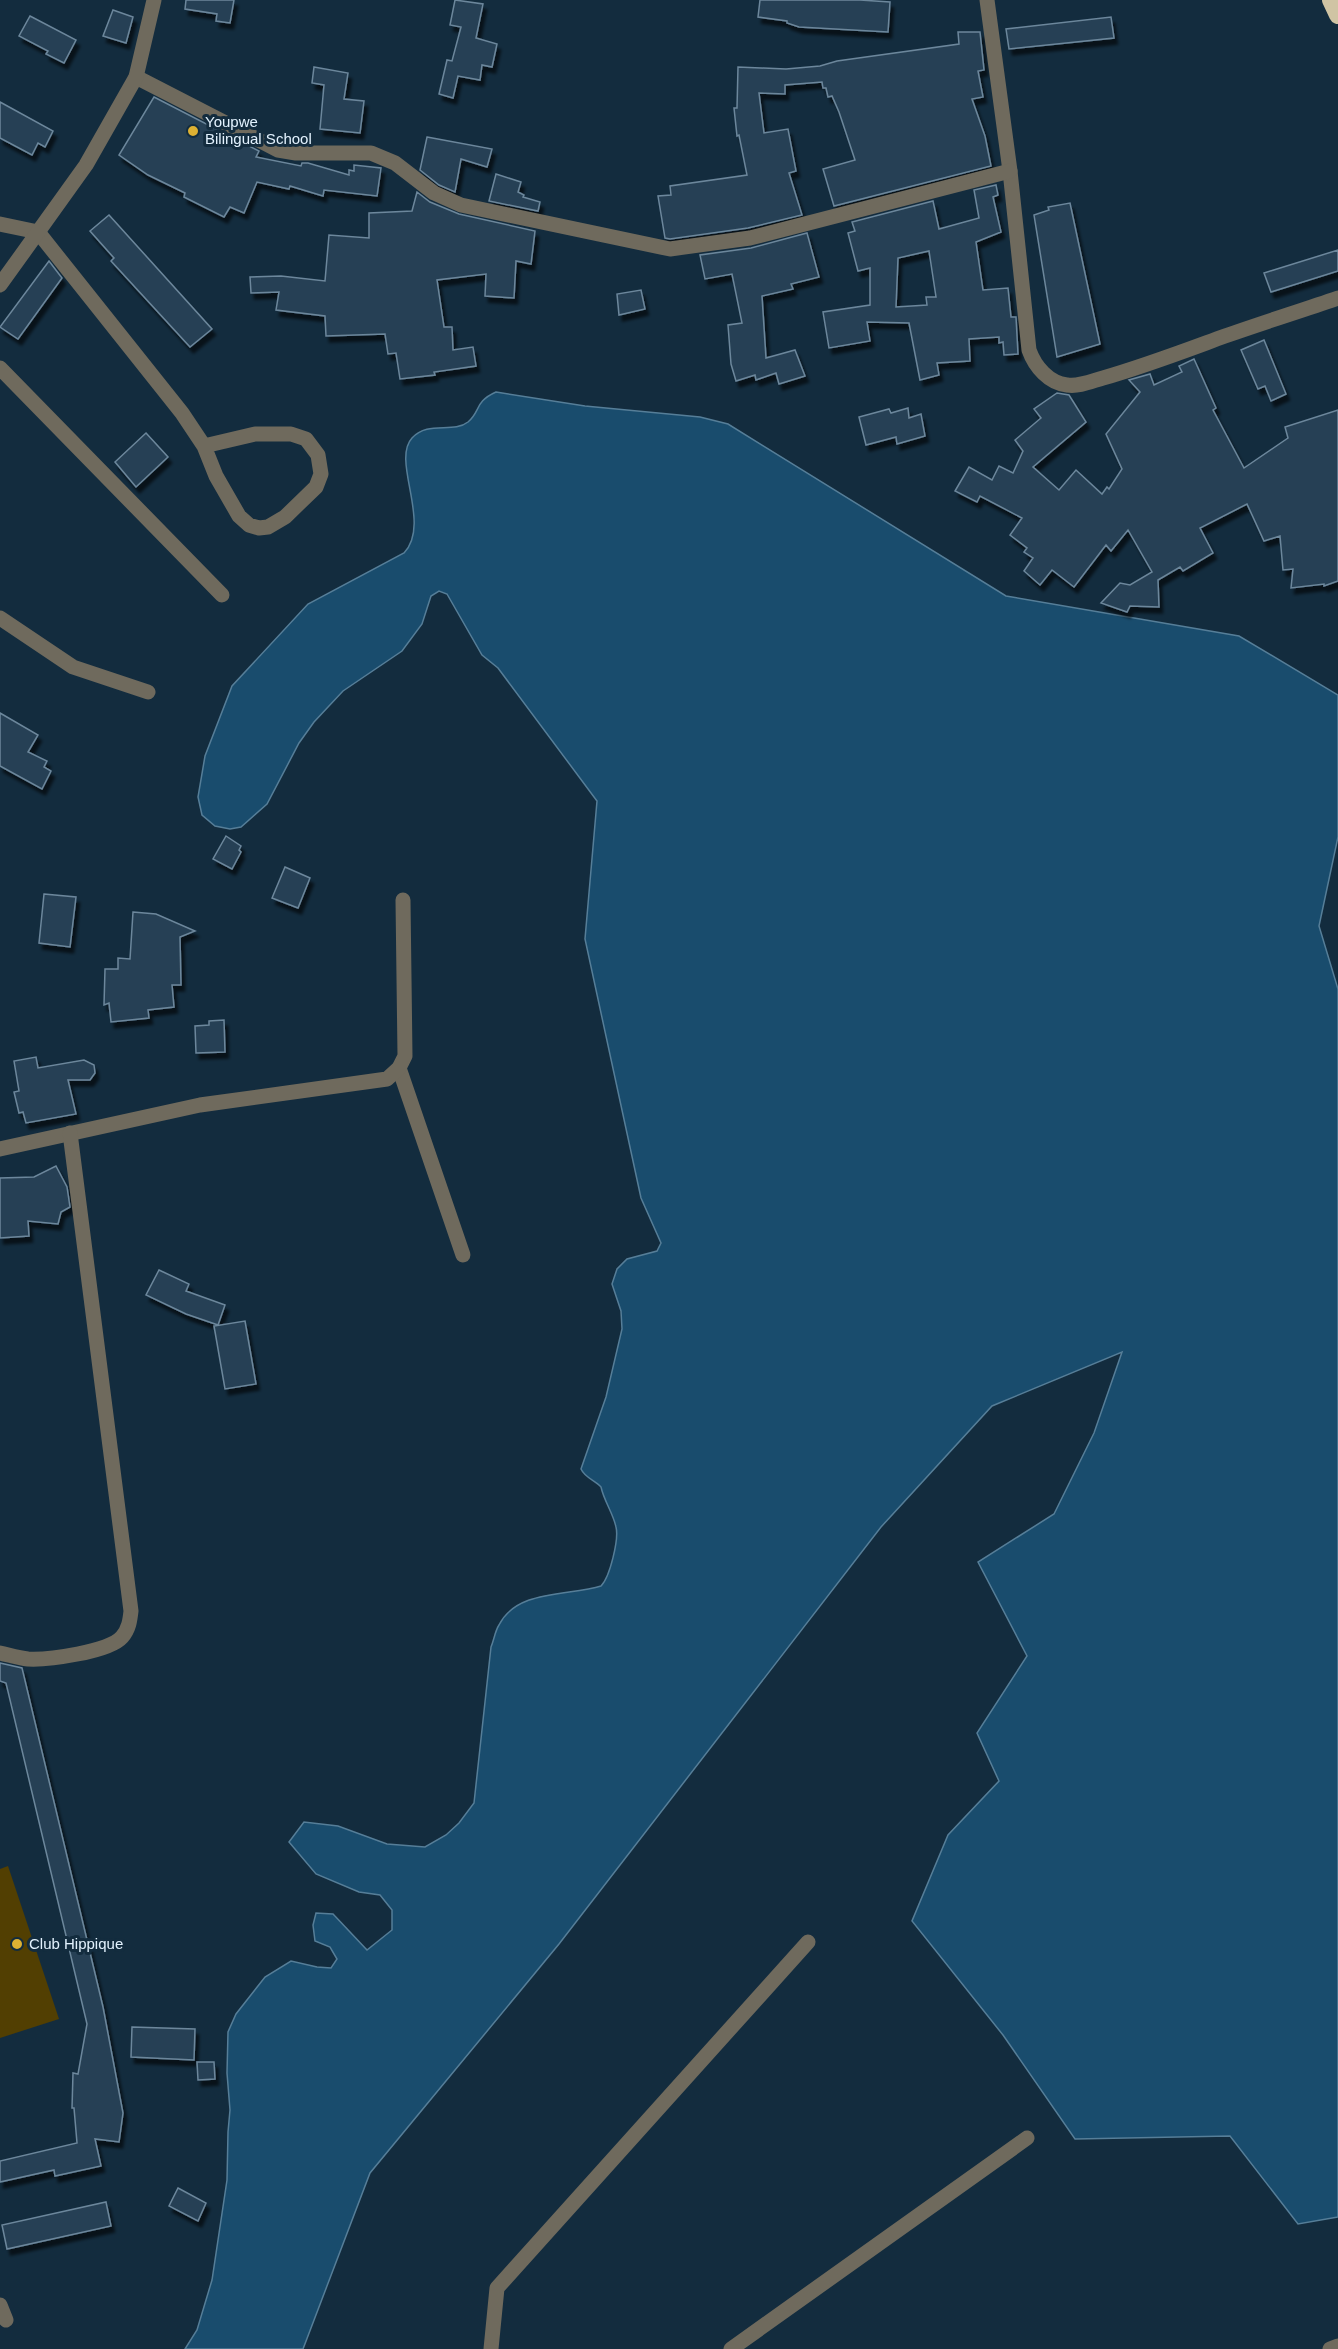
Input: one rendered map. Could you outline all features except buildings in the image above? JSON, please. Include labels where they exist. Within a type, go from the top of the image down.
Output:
[{"type":"highway","points":[[1331,0],[1338,15]]},
{"type":"street","points":[[0,285],[86,165],[136,77],[154,0]]},
{"type":"street","points":[[987,0],[1010,171],[1029,350],[1041,372],[1067,386],[1083,384],[1141,367],[1338,298]]},
{"type":"street","points":[[136,77],[279,150],[296,153],[371,153],[395,163],[434,193],[461,205],[670,249],[750,238],[1010,171]]},
{"type":"street","points":[[0,224],[38,232],[182,413],[204,446],[216,476],[239,516],[249,525],[259,528],[268,527],[285,517],[316,487],[321,474],[318,454],[306,439],[291,434],[255,434],[204,446]]},
{"type":"street","points":[[0,368],[222,595]]},
{"type":"street","points":[[0,618],[73,667],[148,692]]},
{"type":"street","points":[[0,1149],[200,1105],[387,1079],[399,1068],[405,1056],[403,900]]},
{"type":"street","points":[[399,1068],[463,1254]]},
{"type":"street","points":[[0,1653],[27,1659],[67,1655],[110,1645],[122,1638],[130,1624],[131,1611],[70,1134]]},
{"type":"street","points":[[491,2349],[497,2288],[808,1942]]},
{"type":"street","points":[[731,2349],[1027,2138]]},
{"type":"street","points":[[1330,2349],[1338,2346]]},
{"type":"shaded area","name":"Club Hippique","points":[[8,1866],[59,2019],[0,2038],[0,1869]]},
{"type":"water","points":[[496,392],[585,406],[700,417],[728,424],[1006,596],[1239,636],[1338,695],[1338,837],[1319,926],[1338,989],[1338,2217],[1298,2224],[1230,2136],[1075,2139],[1003,2035],[912,1921],[948,1835],[999,1781],[977,1733],[1027,1656],[978,1562],[1054,1514],[1094,1433],[1122,1352],[992,1406],[881,1527],[559,1944],[370,2173],[303,2349],[185,2349],[197,2330],[212,2280],[227,2180],[230,2110],[227,2073],[228,2032],[236,2014],[265,1977],[291,1961],[331,1968],[337,1959],[330,1947],[315,1941],[313,1925],[316,1913],[333,1914],[367,1950],[392,1930],[392,1910],[380,1895],[359,1892],[316,1874],[289,1842],[304,1822],[338,1826],[387,1844],[425,1847],[446,1835],[459,1823],[474,1803],[491,1647],[496,1630],[507,1613],[531,1599],[601,1586],[608,1575],[615,1549],[616,1527],[601,1487],[581,1469],[606,1397],[622,1329],[621,1311],[612,1284],[617,1269],[627,1259],[657,1251],[661,1243],[641,1198],[585,939],[597,801],[498,668],[482,655],[447,594],[439,591],[431,596],[422,624],[402,651],[343,691],[314,722],[299,743],[267,804],[241,827],[230,829],[215,826],[202,815],[198,797],[205,756],[232,686],[308,604],[404,553],[412,540],[413,509],[406,461],[407,448],[412,438],[425,430],[455,427],[468,422],[484,399]]},
{"type":"place","name":"Youpwe Bilingual School","points":[[193,131]]},
{"type":"place","name":"Club Hippique","points":[[17,1944]]}]
